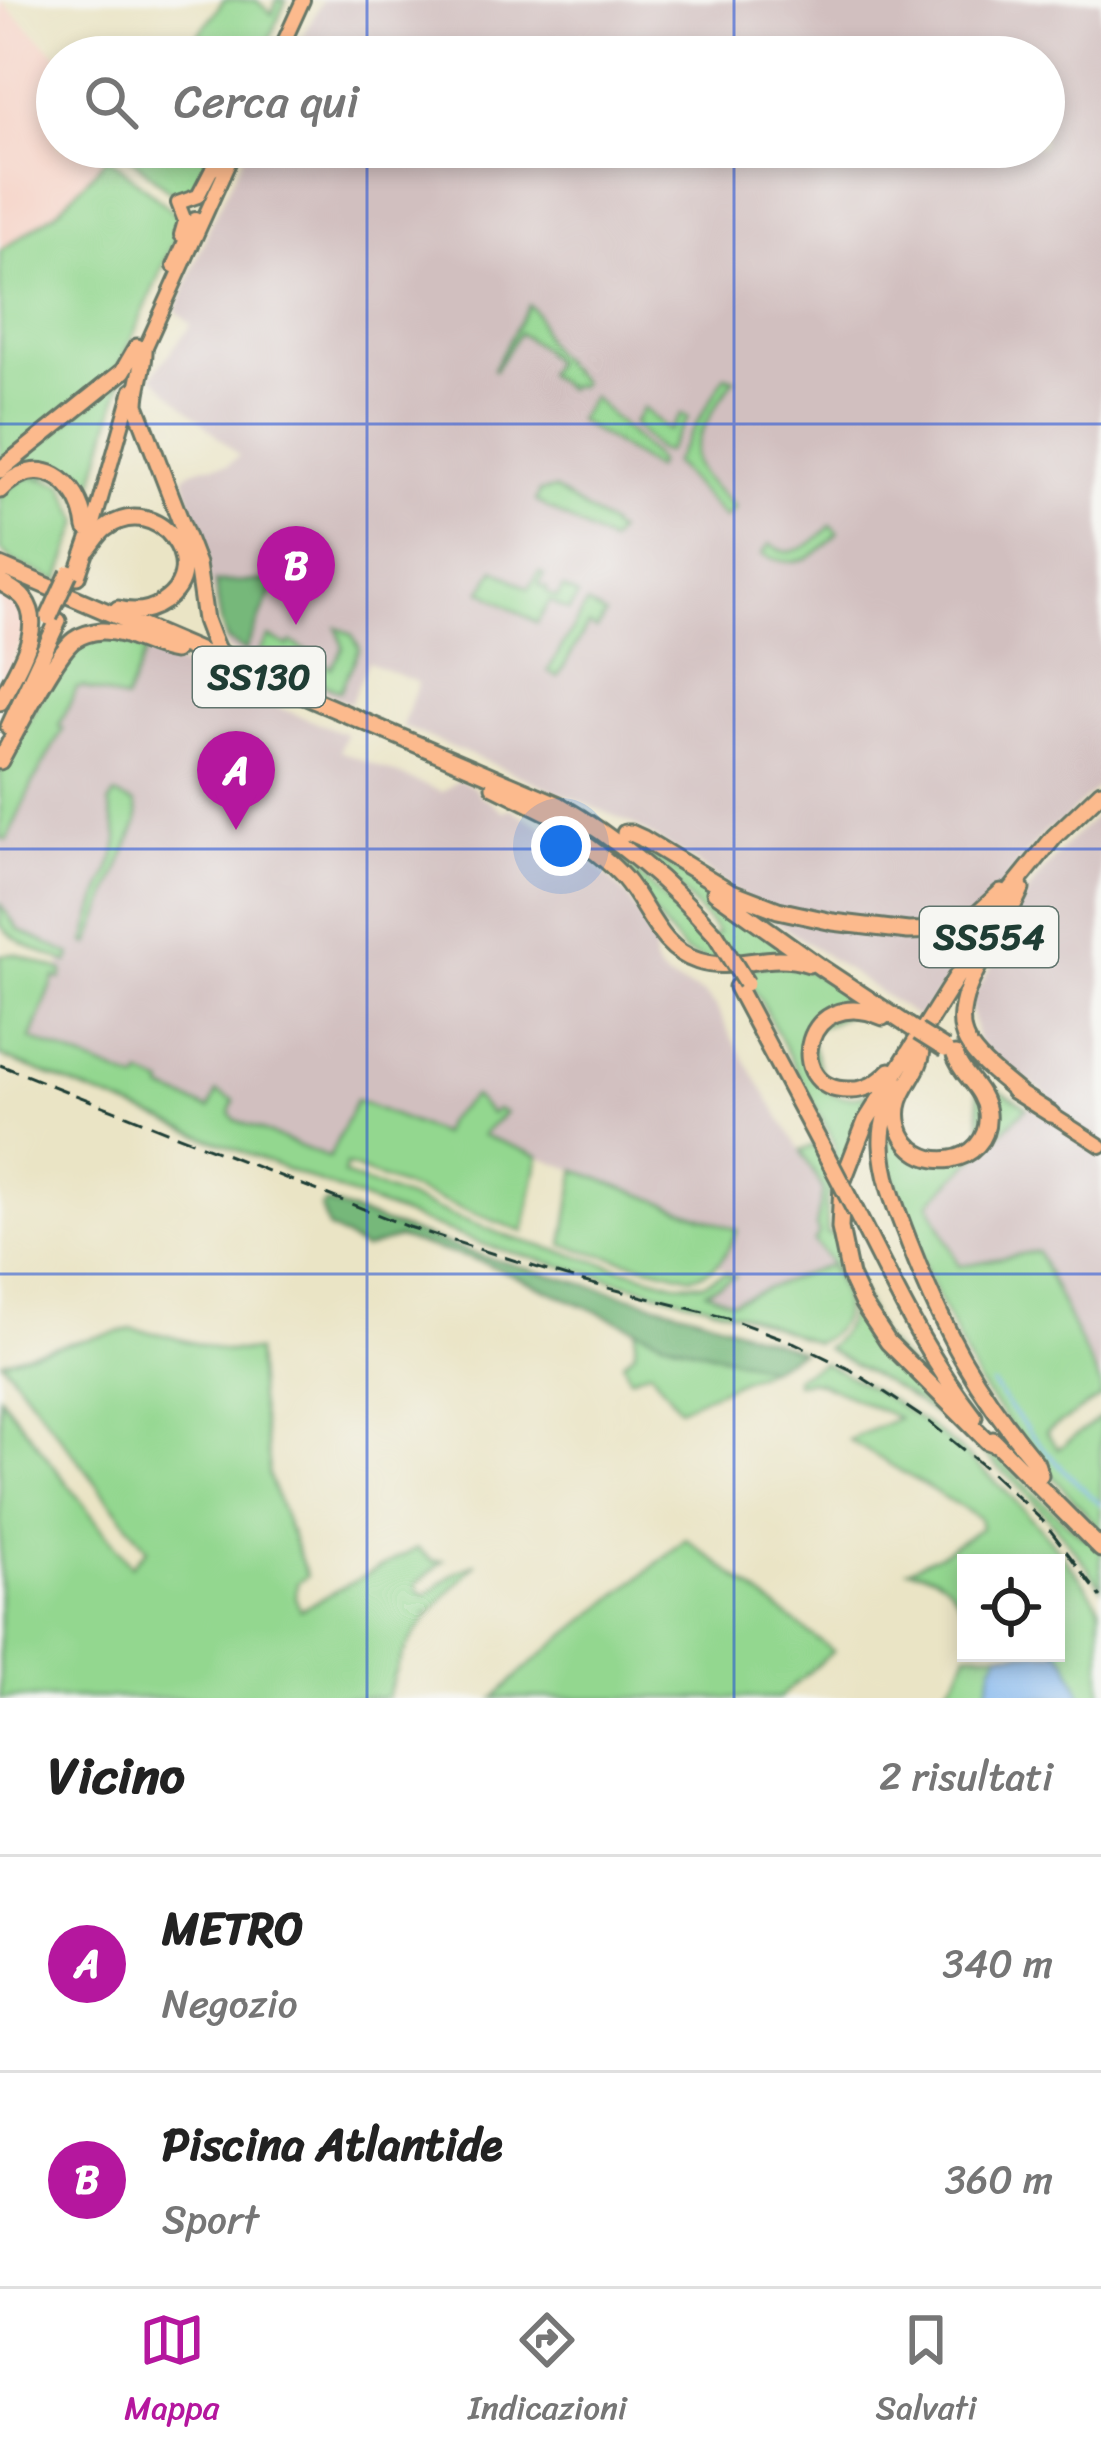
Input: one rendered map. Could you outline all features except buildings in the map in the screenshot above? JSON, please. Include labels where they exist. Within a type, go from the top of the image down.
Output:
[{"type":"highway","points":[[0,470],[123,370],[141,348]]},
{"type":"highway","points":[[141,348],[145,361],[136,405],[197,564],[205,620],[217,650],[245,671]]},
{"type":"highway","points":[[0,490],[18,474],[40,472],[61,478],[84,512],[88,549]]},
{"type":"highway","points":[[73,574],[104,530],[123,520],[149,520],[169,530],[179,545],[181,582],[157,606],[130,612],[94,598],[84,601]]},
{"type":"highway","points":[[0,748],[89,527]]},
{"type":"highway","points":[[0,556],[36,581]]},
{"type":"highway","name":"SS130","points":[[0,566],[518,791],[527,806],[613,867],[658,931],[696,960],[729,964],[783,957],[823,969]]},
{"type":"highway","points":[[0,579],[23,597],[33,620],[0,702]]},
{"type":"highway","name":"SS130","points":[[0,579],[451,766],[518,791],[529,785],[549,794],[625,833],[684,871],[899,1023]]},
{"type":"highway","points":[[0,724],[53,619]]},
{"type":"highway","points":[[0,761],[74,640],[101,631],[174,651]]},
{"type":"highway","points":[[518,791],[619,854],[712,938],[955,1376],[987,1419],[1093,1532],[1101,1549]]},
{"type":"highway","name":"SS554","points":[[893,1086],[1011,890],[1054,837],[1101,796]]},
{"type":"highway","name":"SS554","points":[[916,1044],[1021,889],[1101,796]]},
{"type":"highway","points":[[625,833],[642,838],[712,884],[778,910],[833,922],[927,932],[972,919],[989,906],[1035,850],[1054,837]]},
{"type":"highway","points":[[1021,889],[968,990],[961,1019],[975,1053],[1021,1095]]},
{"type":"highway","points":[[804,955],[812,954],[882,999],[885,1010]]},
{"type":"highway","points":[[916,1044],[869,1088],[840,1090],[826,1084],[809,1062],[813,1033],[833,1013],[862,1010],[899,1023],[916,1044],[922,1056],[901,1093],[898,1123],[912,1149],[940,1162],[971,1151],[986,1129],[984,1101],[950,1052]]},
{"type":"highway","points":[[916,1044],[950,1052],[1051,1114]]},
{"type":"highway","points":[[893,1086],[866,1120],[842,1183],[840,1228],[850,1276],[888,1342],[987,1441],[998,1445]]},
{"type":"highway","points":[[893,1086],[882,1135],[890,1193],[932,1302],[964,1365],[1040,1475]]},
{"type":"highway","points":[[857,1204],[933,1360],[998,1445],[1093,1532]]},
{"type":"main road","points":[[281,36],[294,0]]},
{"type":"main road","points":[[284,36],[303,0]]},
{"type":"main road","points":[[181,249],[178,242],[185,221],[178,203],[198,196],[215,168]]},
{"type":"main road","points":[[89,527],[141,348],[218,168]]},
{"type":"main road","points":[[141,348],[222,168]]},
{"type":"main road","points":[[1051,1114],[1101,1146]]},
{"type":"shaded area","points":[[0,0],[37,36],[36,168],[98,168],[58,211],[0,251]]},
{"type":"shaded area","points":[[322,0],[1101,0],[1101,784],[1046,831],[1016,867],[942,988],[918,1018],[631,823],[402,726],[418,683],[368,662],[350,704],[226,650],[184,477],[205,466],[228,465],[239,456],[152,376],[191,325],[176,311],[238,168],[1065,168],[1065,36],[304,36]]},
{"type":"shaded area","points":[[0,590],[15,598],[29,622],[0,694]]},
{"type":"shaded area","points":[[146,651],[346,734],[340,751],[442,792],[459,780],[504,811],[510,808],[581,850],[629,898],[655,945],[654,963],[659,971],[704,994],[715,1005],[823,1189],[814,1242],[833,1263],[733,1302],[706,1291],[731,1274],[717,1266],[736,1230],[481,1135],[491,1114],[441,1134],[330,1158],[235,1120],[230,1113],[234,1100],[218,1093],[209,1109],[141,1076],[139,1083],[30,1038],[65,953],[19,930],[0,904],[0,796],[76,658]]},
{"type":"shaded area","points":[[1101,811],[1101,1386],[1037,1252],[959,1266],[928,1203],[1027,1107],[1044,1103],[1050,1096],[978,1042],[973,996],[998,955],[992,950],[1036,880]]},
{"type":"green space","points":[[224,0],[256,0],[272,14],[277,0],[286,0],[271,36],[197,36]]},
{"type":"green space","points":[[98,168],[121,168],[180,217],[180,227],[118,370],[0,465],[0,251],[58,211]]},
{"type":"green space","points":[[143,168],[208,168],[199,187],[172,193]]},
{"type":"green space","points":[[529,305],[549,347],[581,382],[579,386],[567,389],[546,374],[553,362],[519,333],[493,369]]},
{"type":"green space","points":[[725,376],[734,379],[707,421],[695,456],[703,477],[735,508],[725,518],[673,463]]},
{"type":"green space","points":[[122,379],[87,508],[64,474],[0,481],[0,474]]},
{"type":"green space","points":[[592,397],[652,455],[655,469],[577,420]]},
{"type":"green space","points":[[643,408],[669,431],[681,414],[688,418],[666,452],[658,450],[633,424]]},
{"type":"green space","points":[[28,476],[63,484],[80,522],[59,581],[15,563],[0,550],[0,494]]},
{"type":"green space","points":[[554,489],[611,526],[617,532],[610,543],[536,501],[539,492]]},
{"type":"green space","points":[[831,525],[838,532],[804,560],[786,562],[762,554],[770,544],[788,551],[803,548]]},
{"type":"green space","points":[[495,569],[529,589],[539,572],[544,575],[539,585],[546,592],[557,598],[563,588],[578,596],[569,611],[550,601],[537,623],[482,591]]},
{"type":"green space","points":[[277,581],[245,651],[227,640],[215,582]]},
{"type":"green space","points":[[587,604],[605,615],[597,629],[588,625],[558,677],[548,671]]},
{"type":"green space","points":[[337,627],[352,635],[360,648],[340,691],[257,656],[269,637],[288,646],[292,642],[331,668],[343,648]]},
{"type":"green space","points":[[115,637],[146,651],[125,701],[77,688],[59,726],[63,729],[7,840],[0,838],[0,767],[67,654],[86,639]]},
{"type":"green space","points":[[115,795],[135,804],[137,823],[89,945],[85,943],[118,840],[109,803]]},
{"type":"green space","points":[[627,839],[804,958],[714,963],[685,952],[594,842],[653,887],[703,942],[718,933],[668,876]]},
{"type":"green space","points":[[0,904],[19,930],[71,955],[68,963],[7,932],[0,925]]},
{"type":"green space","points":[[16,954],[63,971],[61,979],[55,977],[31,1039],[138,1082],[142,1076],[209,1109],[217,1092],[234,1100],[230,1113],[235,1120],[329,1158],[356,1100],[441,1134],[446,1121],[473,1096],[491,1114],[497,1109],[505,1113],[482,1135],[539,1156],[524,1232],[346,1165],[344,1175],[512,1238],[675,1283],[702,1284],[725,1273],[735,1277],[706,1291],[732,1302],[828,1265],[843,1299],[841,1319],[815,1343],[748,1316],[488,1246],[0,1056],[0,955]]},
{"type":"green space","points":[[775,963],[807,970],[868,1005],[808,1033],[827,1091],[855,1097],[883,1085],[837,1188],[828,1194],[826,1207],[827,1234],[836,1234],[881,1338],[1083,1537],[1095,1523],[1027,1448],[979,1384],[924,1268],[889,1165],[892,1116],[923,1160],[983,1143],[976,1076],[1027,1107],[929,1203],[959,1266],[1037,1251],[1101,1386],[1101,1397],[1046,1432],[1058,1449],[1101,1417],[1101,1587],[1038,1506],[989,1458],[907,1395],[826,1348],[847,1322],[849,1308],[842,1281],[814,1242],[823,1189],[801,1151],[815,1145],[831,1173],[835,1147],[742,970]]},
{"type":"green space","points":[[576,1170],[737,1230],[715,1266],[691,1277],[563,1245]]},
{"type":"green space","points":[[327,1203],[485,1257],[704,1317],[801,1351],[769,1368],[663,1340],[482,1262],[398,1238],[364,1249],[328,1228],[321,1207]]},
{"type":"green space","points":[[636,1327],[663,1340],[769,1368],[679,1408],[650,1370],[630,1378],[623,1362],[635,1351]]},
{"type":"green space","points":[[132,1329],[224,1351],[256,1351],[268,1474],[307,1576],[297,1583],[300,1610],[417,1548],[433,1561],[443,1561],[416,1584],[426,1595],[477,1563],[411,1640],[387,1698],[0,1698],[0,1396],[131,1566],[147,1549],[2,1361]]},
{"type":"green space","points":[[823,1363],[892,1401],[986,1473],[1061,1554],[957,1554],[957,1597],[944,1582],[909,1569],[981,1528],[979,1518],[849,1440],[898,1418],[820,1383],[796,1383],[795,1377]]},
{"type":"green space","points":[[686,1539],[833,1651],[779,1698],[494,1698],[540,1656]]},
{"type":"green space","points":[[1065,1559],[1099,1606],[1101,1698],[938,1698],[963,1662],[1065,1662]]},
{"type":"water","points":[[1065,1658],[1083,1698],[986,1698],[993,1665],[1065,1662]]},
{"type":"waterway","points":[[992,1384],[1043,1448],[1101,1505]]},
{"type":"railway","points":[[0,1065],[409,1227],[573,1279],[727,1318],[851,1370],[928,1421],[988,1470],[1044,1522],[1101,1597]]},
{"type":"place","name":"Piscina Atlantide","points":[[296,625]]},
{"type":"place","name":"METRO","points":[[236,830]]}]
